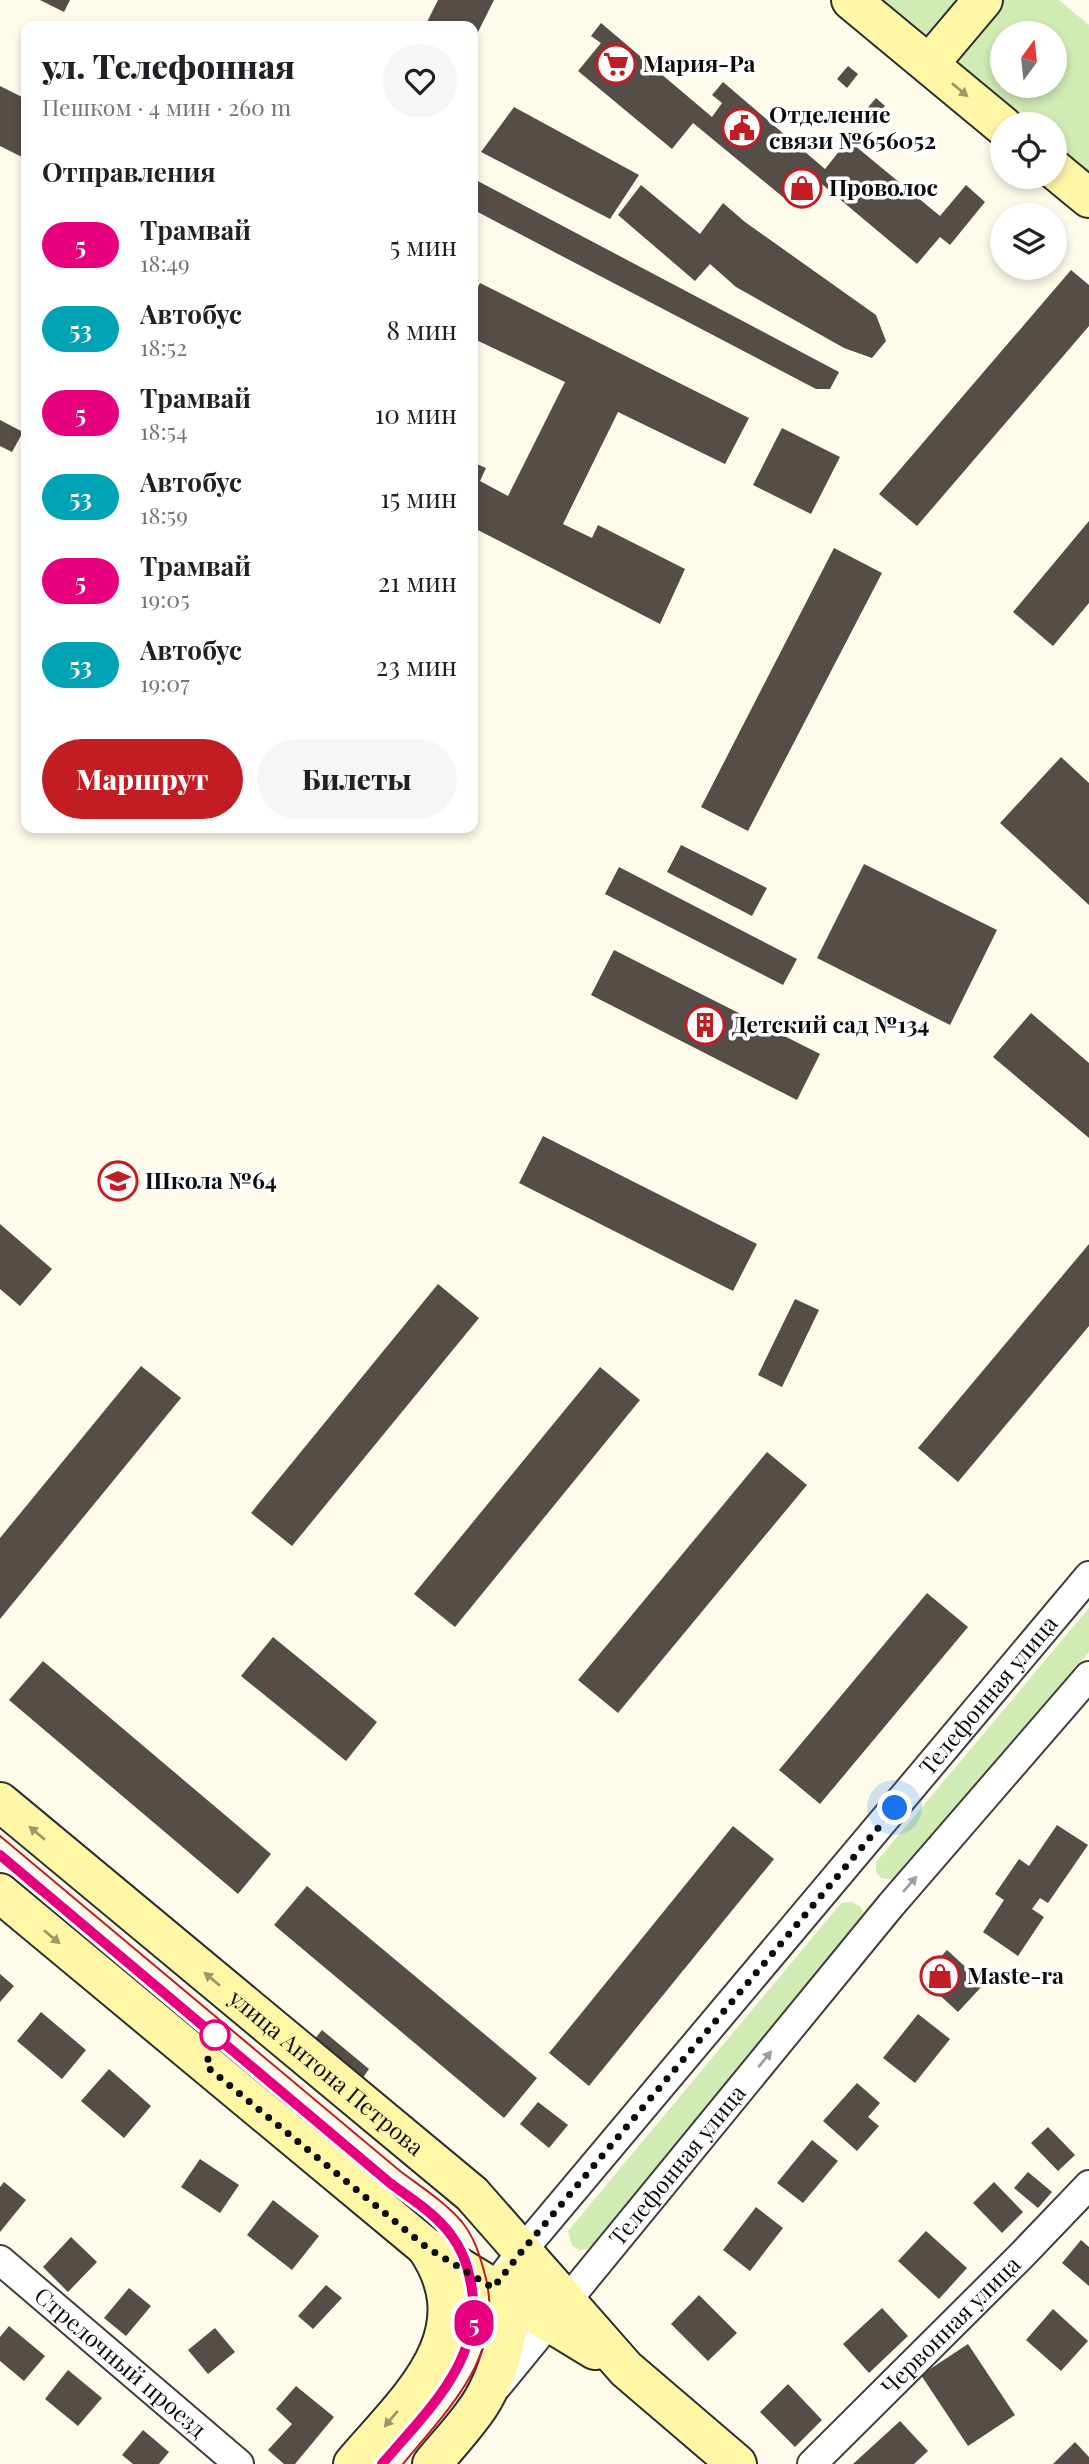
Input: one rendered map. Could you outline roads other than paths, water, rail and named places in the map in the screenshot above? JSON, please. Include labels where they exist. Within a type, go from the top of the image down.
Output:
[{"type":"main road","points":[[850,0],[990,115]]},
{"type":"main road","points":[[929,64],[983,0]]},
{"type":"main road","points":[[1067,180],[1089,198]]},
{"type":"main road","name":"улица Антона Петрова","points":[[0,1802],[472,2194],[509,2277],[558,2312]]},
{"type":"main road","name":"улица Антона Петрова","points":[[0,1894],[426,2247],[509,2277],[558,2312],[737,2464]]},
{"type":"main road","points":[[426,2247],[444,2280],[448,2313],[439,2352],[429,2373]]},
{"type":"main road","points":[[475,2411],[498,2362],[509,2319],[509,2277]]},
{"type":"main road","name":"Телефонная улица","points":[[353,2464],[429,2373]]},
{"type":"main road","name":"Телефонная улица","points":[[432,2464],[475,2411]]},
{"type":"street","name":"Телефонная улица","points":[[429,2373],[1089,1576]]},
{"type":"street","name":"Телефонная улица","points":[[475,2411],[891,1905],[1084,1693]]},
{"type":"street","name":"Червонная улица","points":[[812,2464],[1089,2185]]},
{"type":"street","name":"Стрелочный проезд","points":[[0,2260],[239,2464]]},
{"type":"tram line","points":[[0,1836],[400,2171],[440,2201],[466,2228],[473,2239],[484,2271],[489,2300],[488,2327],[481,2353],[456,2399],[403,2464]]},
{"type":"tram line","points":[[0,1855],[430,2214],[455,2240],[470,2279],[473,2307],[470,2333],[450,2380],[382,2464]]},
{"type":"tram line","name":"5","points":[[0,1855],[390,2183],[435,2217],[462,2253],[473,2291],[474,2322],[470,2342],[445,2388],[382,2464]]},
{"type":"place","name":"Мария-Ра","points":[[616,64]]},
{"type":"place","name":"Отделение связи №656052","points":[[742,128]]},
{"type":"place","name":"Проволос","points":[[802,188]]},
{"type":"place","name":"Детский сад №134","points":[[705,1025]]},
{"type":"place","name":"Школа №64","points":[[118,1181]]},
{"type":"place","name":"Maste-ra","points":[[940,1976]]}]
